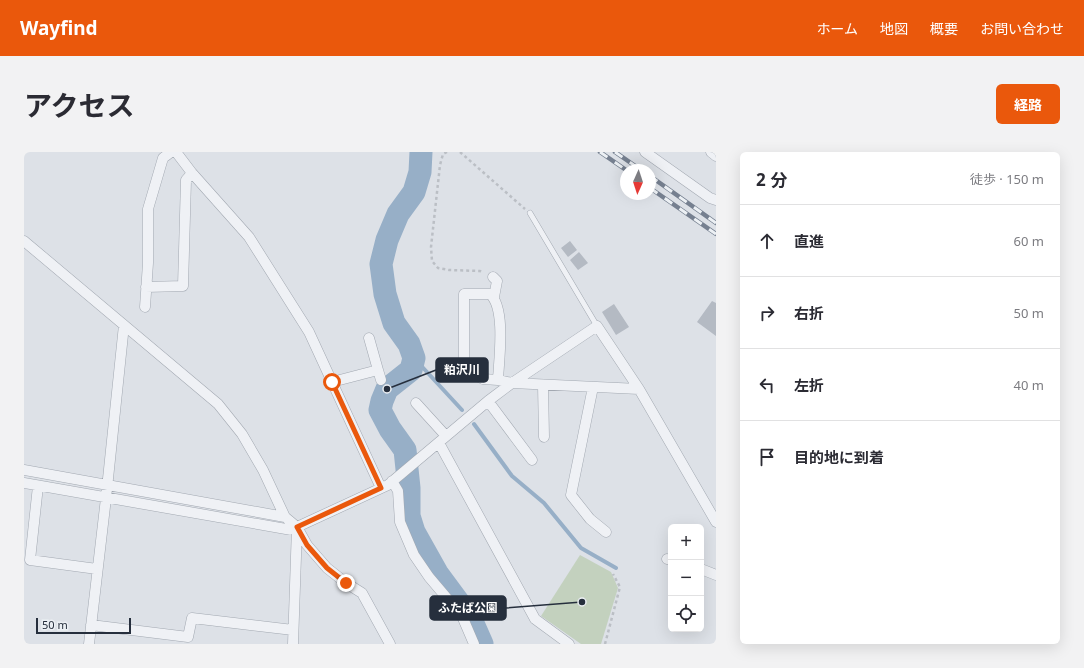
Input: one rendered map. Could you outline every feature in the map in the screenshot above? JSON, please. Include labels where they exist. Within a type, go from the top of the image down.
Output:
[{"type":"street","points":[[145,307],[148,263],[148,209],[163,158],[171,152]]},
{"type":"street","points":[[176,152],[249,237],[310,332],[381,488]]},
{"type":"street","points":[[645,152],[710,198],[716,200]]},
{"type":"street","points":[[711,152],[716,156]]},
{"type":"street","points":[[146,287],[183,286],[186,180],[192,172]]},
{"type":"street","points":[[24,241],[218,404],[242,434],[263,470],[285,517],[297,527],[307,545],[327,568],[362,593],[390,644]]},
{"type":"street","points":[[493,277],[497,281],[494,297],[500,318],[498,380]]},
{"type":"street","points":[[494,297],[490,294],[464,294],[464,369],[483,379],[512,383],[639,389]]},
{"type":"street","points":[[89,644],[108,485],[124,325]]},
{"type":"street","points":[[24,483],[286,530],[297,527],[381,488],[392,481],[488,401],[512,383],[597,326],[639,389],[716,522]]},
{"type":"street","points":[[369,338],[381,380]]},
{"type":"street","points":[[332,382],[378,370]]},
{"type":"street","points":[[543,384],[544,437]]},
{"type":"street","points":[[593,387],[571,495],[590,519],[606,532]]},
{"type":"street","points":[[488,401],[532,460]]},
{"type":"street","points":[[416,403],[443,439],[535,619],[569,644]]},
{"type":"street","points":[[24,470],[285,517]]},
{"type":"street","points":[[392,481],[398,491],[400,522],[414,555],[429,577],[462,616],[474,644]]},
{"type":"street","points":[[38,486],[30,560],[97,568]]},
{"type":"street","points":[[293,644],[297,527]]},
{"type":"street","points":[[704,570],[716,575]]},
{"type":"street","points":[[91,625],[188,637],[192,618],[293,630]]},
{"type":"lane","points":[[530,213],[597,326]]},
{"type":"path","points":[[447,152],[443,154],[440,165],[431,247],[432,261],[438,268],[449,270],[480,271],[493,277]]},
{"type":"path","points":[[460,152],[530,213]]},
{"type":"path","points":[[605,644],[620,587],[613,574]]},
{"type":"green space","points":[[580,555],[611,572],[618,588],[601,644],[581,644],[541,616]]},
{"type":"building","points":[[570,241],[577,250],[568,257],[561,248]]},
{"type":"building","points":[[579,252],[588,263],[578,270],[570,260]]},
{"type":"building","points":[[712,301],[716,303],[716,336],[697,322]]},
{"type":"building","points":[[614,304],[629,327],[616,335],[602,312]]},
{"type":"waterway","points":[[421,152],[420,172],[414,192],[398,214],[387,240],[381,264],[385,294],[394,323],[409,344],[414,358],[411,370],[387,389],[380,410],[390,429],[405,450],[409,488],[409,516],[414,532],[437,573],[471,619],[482,644]]},
{"type":"waterway","points":[[414,358],[462,410]]},
{"type":"waterway","points":[[474,424],[512,476],[544,503],[581,548],[616,568]]},
{"type":"railway","points":[[600,152],[620,166]]},
{"type":"railway","points":[[615,152],[632,164]]},
{"type":"railway","points":[[656,180],[716,223]]},
{"type":"railway","points":[[656,192],[716,234]]},
{"type":"place","name":"粕沢川","points":[[387,389]]},
{"type":"place","name":"ふたば公園","points":[[582,602]]},
{"type":"route","points":[[332,382],[381,488],[297,527],[307,545],[327,568],[346,583]]}]
